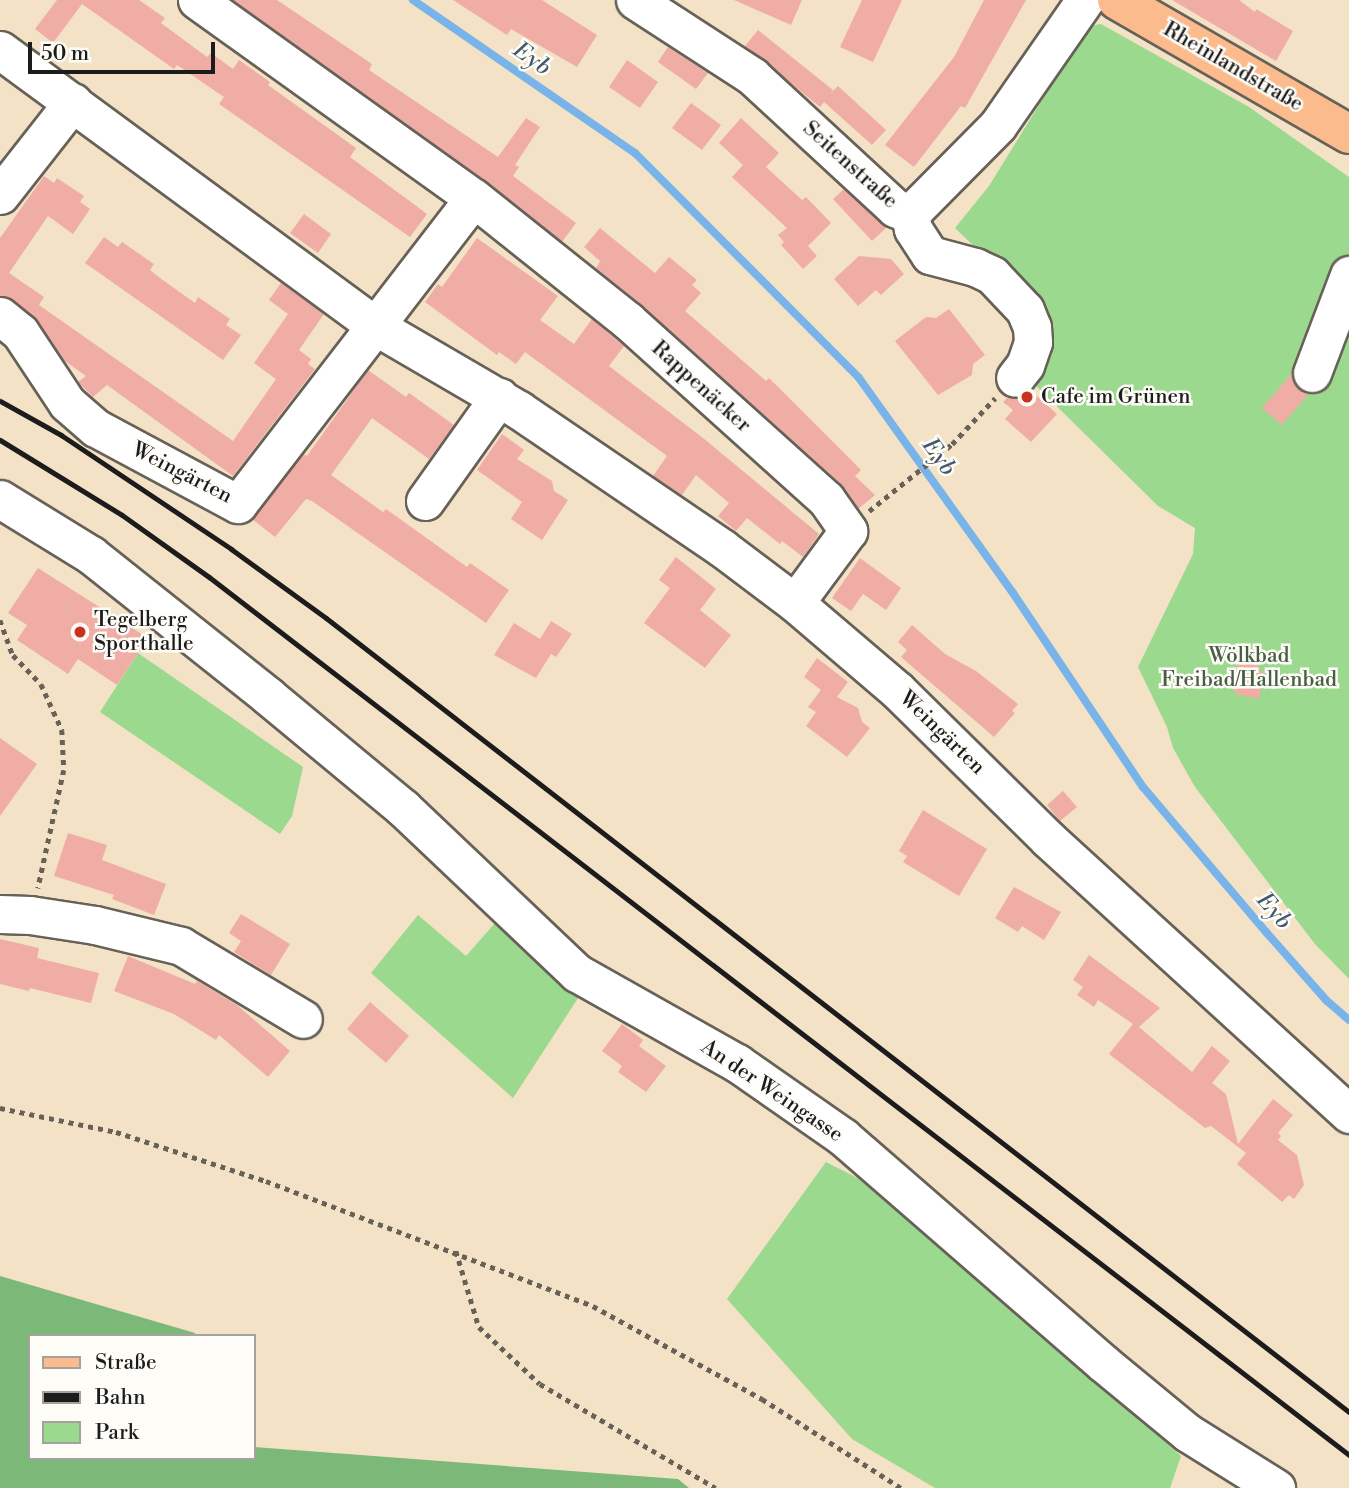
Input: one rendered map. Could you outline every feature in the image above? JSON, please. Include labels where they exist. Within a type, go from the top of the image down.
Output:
[{"type":"main road","name":"Rheinlandstraße","points":[[1117,0],[1349,134]]},
{"type":"street","name":"Rappenäcker","points":[[197,0],[474,198],[627,320],[826,499],[848,531],[795,603]]},
{"type":"street","name":"Seitenstraße","points":[[635,0],[751,76],[895,208],[910,214],[999,125],[1085,0]]},
{"type":"street","name":"Weingärten","points":[[0,50],[377,327],[499,397],[722,548],[795,603],[898,691],[1048,839],[1349,1114]]},
{"type":"street","points":[[0,195],[73,102]]},
{"type":"street","points":[[377,327],[474,198]]},
{"type":"street","points":[[910,214],[912,229],[930,255],[975,267],[992,275],[1025,310],[1032,327],[1033,342],[1026,365],[1015,378]]},
{"type":"street","points":[[1311,373],[1349,275]]},
{"type":"street","name":"Weingärten","points":[[0,316],[20,332],[67,403],[96,428],[238,504],[377,327]]},
{"type":"street","points":[[425,501],[499,397]]},
{"type":"street","name":"An der Weingasse","points":[[0,499],[91,555],[268,696],[403,808],[577,973],[737,1063],[844,1137],[1103,1363],[1188,1433],[1276,1488]]},
{"type":"street","points":[[0,914],[30,915],[95,925],[181,946],[303,1019]]},
{"type":"path","points":[[882,498],[952,444],[1015,378]]},
{"type":"path","points":[[0,620],[13,654],[41,684],[62,730],[64,771],[46,856]]},
{"type":"path","points":[[0,1108],[116,1132],[267,1181],[456,1251],[593,1306],[762,1399],[901,1488]]},
{"type":"path","points":[[456,1251],[479,1327],[540,1384],[716,1488]]},
{"type":"green space","name":"Wölkbad Freibad/Hallenbad","points":[[1101,24],[1249,107],[1349,177],[1349,979],[1315,944],[1195,787],[1173,748],[1167,727],[1138,667],[1193,554],[1195,528],[1158,506],[1025,375],[1036,353],[979,251],[955,228],[989,186],[1074,48],[1090,26]]},
{"type":"green space","points":[[138,653],[303,767],[292,816],[280,834],[100,712]]},
{"type":"green space","points":[[503,914],[582,992],[513,1098],[371,973],[418,915],[466,956]]},
{"type":"green space","points":[[826,1162],[885,1192],[1181,1456],[1170,1488],[935,1488],[852,1439],[727,1299]]},
{"type":"green space","points":[[0,1276],[195,1333],[28,1334],[28,1460],[256,1460],[256,1447],[678,1479],[689,1488],[0,1488]]},
{"type":"building","points":[[57,0],[139,0],[165,18],[161,23],[207,57],[211,53],[233,69],[239,60],[270,82],[268,85],[356,148],[350,157],[427,214],[410,237],[219,104],[224,97],[177,65],[174,69],[82,4],[53,43],[35,29]]},
{"type":"building","points":[[233,0],[277,0],[372,64],[369,70],[498,157],[526,118],[540,127],[515,165],[519,167],[513,176],[576,223],[562,242],[486,181]]},
{"type":"building","points":[[453,0],[542,0],[597,35],[577,67],[511,29],[507,35]]},
{"type":"building","points":[[734,0],[802,0],[791,25]]},
{"type":"building","points":[[862,0],[902,0],[873,62],[840,47]]},
{"type":"building","points":[[984,0],[1026,0],[965,108],[961,106],[914,167],[885,145],[954,57]]},
{"type":"building","points":[[1172,0],[1239,0],[1255,12],[1256,9],[1293,31],[1276,61]]},
{"type":"building","points":[[758,30],[833,90],[830,94],[838,86],[886,130],[872,145],[824,102],[820,107],[745,46]]},
{"type":"building","points":[[668,47],[708,73],[696,89],[658,62]]},
{"type":"building","points":[[627,60],[658,82],[640,108],[609,87]]},
{"type":"building","points":[[691,103],[721,125],[702,150],[672,128]]},
{"type":"building","points":[[741,118],[779,153],[766,167],[802,200],[806,197],[831,223],[808,246],[817,256],[803,269],[781,245],[784,242],[778,235],[787,228],[732,177],[743,165],[719,143]]},
{"type":"building","points":[[44,176],[54,183],[57,178],[84,196],[80,202],[90,209],[73,234],[48,216],[9,273],[44,297],[39,305],[233,441],[276,379],[254,363],[288,314],[269,300],[281,283],[324,314],[299,350],[311,359],[308,364],[315,369],[233,476],[107,385],[93,397],[78,382],[86,376],[65,361],[33,316],[13,300],[0,296],[0,238]]},
{"type":"building","points":[[844,189],[887,227],[872,241],[833,199]]},
{"type":"building","points":[[304,214],[331,234],[318,253],[290,233]]},
{"type":"building","points":[[600,228],[655,273],[669,257],[697,280],[692,285],[701,293],[685,311],[766,381],[769,378],[861,470],[855,476],[875,495],[858,509],[840,483],[641,304],[596,268],[600,261],[584,247]]},
{"type":"building","points":[[104,237],[118,247],[122,242],[154,264],[150,270],[195,303],[198,297],[230,319],[226,325],[241,335],[223,360],[85,263]]},
{"type":"building","points":[[477,238],[558,296],[540,320],[574,344],[592,319],[624,346],[609,366],[703,438],[819,534],[803,557],[782,541],[780,544],[747,518],[736,531],[718,516],[729,503],[696,475],[682,495],[653,476],[667,456],[525,352],[516,364],[499,352],[497,355],[425,302],[438,284],[442,287]]},
{"type":"building","points":[[859,256],[891,259],[904,274],[881,295],[876,290],[858,306],[834,279]]},
{"type":"building","points":[[949,309],[985,355],[973,364],[972,375],[938,395],[895,341],[926,317],[936,318]]},
{"type":"building","points":[[368,370],[406,397],[409,393],[454,425],[429,459],[372,418],[331,475],[383,512],[386,509],[467,567],[470,563],[509,590],[486,623],[312,501],[306,499],[275,537],[252,519],[303,454],[307,456]]},
{"type":"building","points":[[1292,373],[1296,387],[1309,393],[1282,425],[1262,408]]},
{"type":"building","points":[[1031,391],[1057,414],[1031,442],[1005,419],[1013,410],[1003,402],[1008,397],[1022,398]]},
{"type":"building","points":[[502,434],[524,450],[517,459],[552,481],[554,491],[568,500],[542,540],[511,519],[522,502],[477,470]]},
{"type":"building","points":[[676,557],[716,589],[700,610],[731,635],[705,668],[644,623],[670,588],[659,580]]},
{"type":"building","points":[[860,558],[901,588],[886,610],[863,594],[851,611],[832,598]]},
{"type":"building","name":"Tegelberg Sporthalle","points":[[38,568],[148,638],[117,685],[78,659],[68,674],[17,640],[27,625],[8,613]]},
{"type":"building","points":[[551,621],[572,634],[556,657],[551,654],[536,678],[494,655],[514,623],[540,639]]},
{"type":"building","points":[[912,625],[945,654],[976,671],[1018,704],[1012,711],[1015,713],[994,737],[901,657],[907,650],[898,642]]},
{"type":"building","points":[[817,658],[848,682],[837,697],[858,708],[862,722],[870,728],[847,757],[806,726],[816,712],[808,707],[821,690],[804,677]]},
{"type":"building","points":[[1244,661],[1257,664],[1264,676],[1259,699],[1236,694],[1229,682],[1233,668]]},
{"type":"building","points":[[0,738],[37,764],[0,816]]},
{"type":"building","points":[[1063,791],[1077,807],[1060,821],[1047,805]]},
{"type":"building","points":[[923,810],[987,849],[959,896],[903,862],[907,856],[899,851]]},
{"type":"building","points":[[68,833],[107,845],[102,860],[166,884],[154,915],[112,899],[114,895],[54,876]]},
{"type":"building","points":[[1014,887],[1061,912],[1044,940],[1022,926],[1018,932],[995,918]]},
{"type":"building","points":[[241,914],[290,944],[271,975],[234,952],[241,941],[229,933]]},
{"type":"building","points":[[0,939],[39,948],[37,958],[99,973],[91,1003],[30,988],[29,991],[0,984]]},
{"type":"building","points":[[1089,955],[1160,1008],[1139,1027],[1192,1072],[1212,1046],[1230,1061],[1212,1083],[1226,1094],[1238,1144],[1273,1099],[1293,1115],[1278,1133],[1281,1136],[1278,1140],[1297,1155],[1304,1185],[1294,1199],[1289,1195],[1282,1202],[1237,1164],[1246,1153],[1211,1126],[1205,1128],[1109,1054],[1133,1024],[1098,1000],[1094,1007],[1077,995],[1083,987],[1073,980]]},
{"type":"building","points":[[128,956],[195,984],[197,981],[237,1005],[290,1051],[268,1077],[219,1035],[216,1040],[174,1014],[114,991]]},
{"type":"building","points":[[370,1002],[409,1036],[386,1063],[347,1029]]},
{"type":"building","points":[[622,1024],[643,1040],[639,1046],[666,1066],[646,1092],[618,1072],[622,1066],[602,1051]]},
{"type":"waterway","name":"Eyb","points":[[413,0],[635,153],[859,378],[1013,593],[1143,787],[1326,1000],[1349,1020]]},
{"type":"railway","points":[[0,401],[61,435],[231,549],[326,618],[1349,1412]]},
{"type":"railway","points":[[0,440],[122,515],[209,577],[1349,1455]]},
{"type":"place","name":"Cafe im Grünen","points":[[1027,397]]},
{"type":"place","name":"Tegelberg Sporthalle","points":[[80,632]]}]
